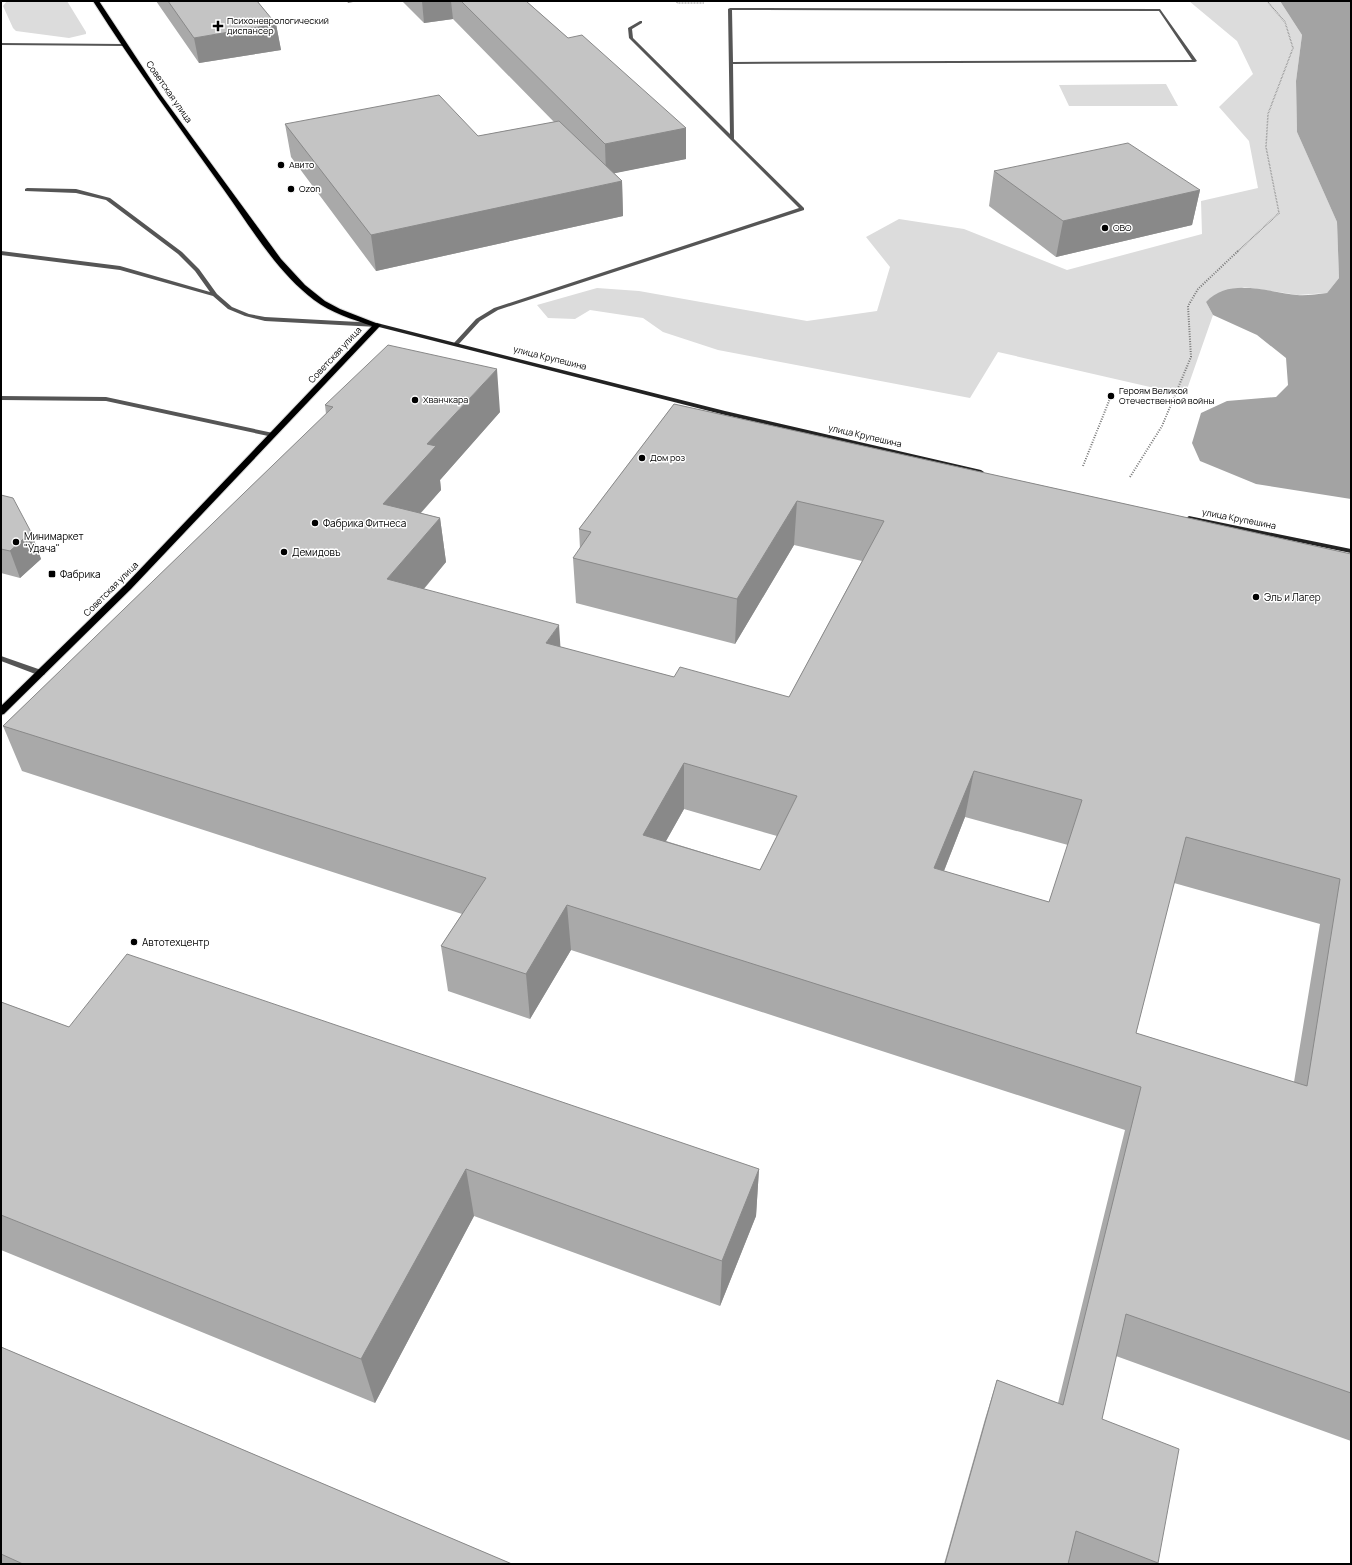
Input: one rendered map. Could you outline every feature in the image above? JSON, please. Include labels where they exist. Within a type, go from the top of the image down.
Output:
[{"type":"main road","name":"Советская улица","points":[[1,712],[128,587],[377,325],[355,317],[317,299],[279,261],[123,45],[96,1]]},
{"type":"main road","name":"улица Крупешина","points":[[377,325],[725,413],[989,474]]},
{"type":"main road","name":"улица Крупешина","points":[[1182,517],[1351,551]]},
{"type":"lane","points":[[731,63],[1195,61],[1160,10],[730,9],[732,139]]},
{"type":"lane","points":[[456,344],[478,320],[496,309],[802,209],[631,38],[630,29],[641,22]]},
{"type":"lane","points":[[1,44],[123,45]]},
{"type":"lane","points":[[27,190],[76,191],[108,200],[180,253],[196,270],[215,295],[230,308],[247,315],[265,319],[377,325]]},
{"type":"lane","points":[[1,252],[120,268],[215,295]]},
{"type":"lane","points":[[1,398],[106,400],[273,435]]},
{"type":"lane","points":[[1,658],[41,673]]},
{"type":"path","points":[[1130,477],[1162,426],[1191,357],[1188,306],[1198,289],[1279,214],[1266,147],[1268,114],[1293,48],[1285,22],[1267,1]]},
{"type":"path","points":[[1083,466],[1111,396]]},
{"type":"shaded area","points":[[7,1],[67,1],[86,34],[69,38],[16,31],[13,28],[3,6]]},
{"type":"shaded area","points":[[1189,1],[1280,1],[1302,35],[1296,81],[1297,132],[1337,222],[1339,278],[1327,293],[1298,295],[1244,287],[1206,302],[1213,315],[1185,395],[998,352],[970,398],[718,350],[663,332],[643,318],[590,310],[575,319],[548,318],[537,305],[597,288],[639,291],[807,321],[877,311],[890,267],[866,237],[899,219],[964,229],[1067,270],[1202,234],[1201,201],[1258,188],[1249,141],[1219,107],[1253,74],[1237,41]]},
{"type":"shaded area","points":[[1280,1],[1351,1],[1351,499],[1256,484],[1200,461],[1192,443],[1201,413],[1227,401],[1276,397],[1288,385],[1286,358],[1257,335],[1213,315],[1206,302],[1215,294],[1237,288],[1262,289],[1300,295],[1327,293],[1339,278],[1337,222],[1297,132],[1296,81],[1302,35]]},
{"type":"shaded area","points":[[1166,84],[1178,106],[1069,106],[1059,85]]},
{"type":"building","points":[[168,1],[257,1],[276,24],[194,38]]},
{"type":"building","points":[[461,1],[526,1],[568,38],[582,35],[686,128],[605,144]]},
{"type":"building","points":[[439,95],[478,136],[559,121],[622,181],[371,235],[285,124]]},
{"type":"building","points":[[1128,143],[1200,190],[1063,221],[994,171]]},
{"type":"building","points":[[388,345],[497,369],[427,444],[436,446],[383,504],[440,518],[387,579],[559,625],[546,643],[674,677],[680,667],[789,697],[884,521],[797,501],[737,599],[573,558],[591,532],[579,529],[674,404],[1351,554],[1351,1393],[1126,1314],[1102,1419],[1179,1449],[1158,1563],[1076,1531],[1068,1564],[945,1564],[997,1380],[1063,1405],[1141,1087],[567,905],[526,974],[441,946],[486,878],[3,726],[333,407],[325,405]],"holes":[[[684,763],[797,796],[760,870],[643,835]],[[974,771],[1082,800],[1049,902],[934,868]],[[1186,837],[1340,879],[1307,1086],[1136,1033]]]},
{"type":"building","points":[[1,495],[13,498],[31,532],[10,551],[1,549]]},
{"type":"building","points":[[127,954],[759,1169],[722,1261],[466,1169],[361,1359],[1,1215],[1,1002],[69,1027]]},
{"type":"building","points":[[1,1347],[512,1564],[23,1564],[1,1554]]},
{"type":"place","name":"Психоневрологический диспансер","points":[[218,26]]},
{"type":"place","name":"Авито","points":[[281,165]]},
{"type":"place","name":"Ozon","points":[[291,189]]},
{"type":"place","name":"ОВО","points":[[1105,228]]},
{"type":"place","name":"Героям Великой Отечественной войны","points":[[1111,396]]},
{"type":"place","name":"Хванчкара","points":[[415,400]]},
{"type":"place","name":"Дом роз","points":[[642,458]]},
{"type":"place","name":"Фабрика Фитнеса","points":[[315,523]]},
{"type":"place","name":"Минимаркет \"Удача\"","points":[[16,542]]},
{"type":"place","name":"Демидовъ","points":[[284,552]]},
{"type":"place","name":"Фабрика","points":[[52,574]]},
{"type":"place","name":"Эль и Лагер","points":[[1256,597]]},
{"type":"place","name":"Автотехцентр","points":[[134,942]]}]
